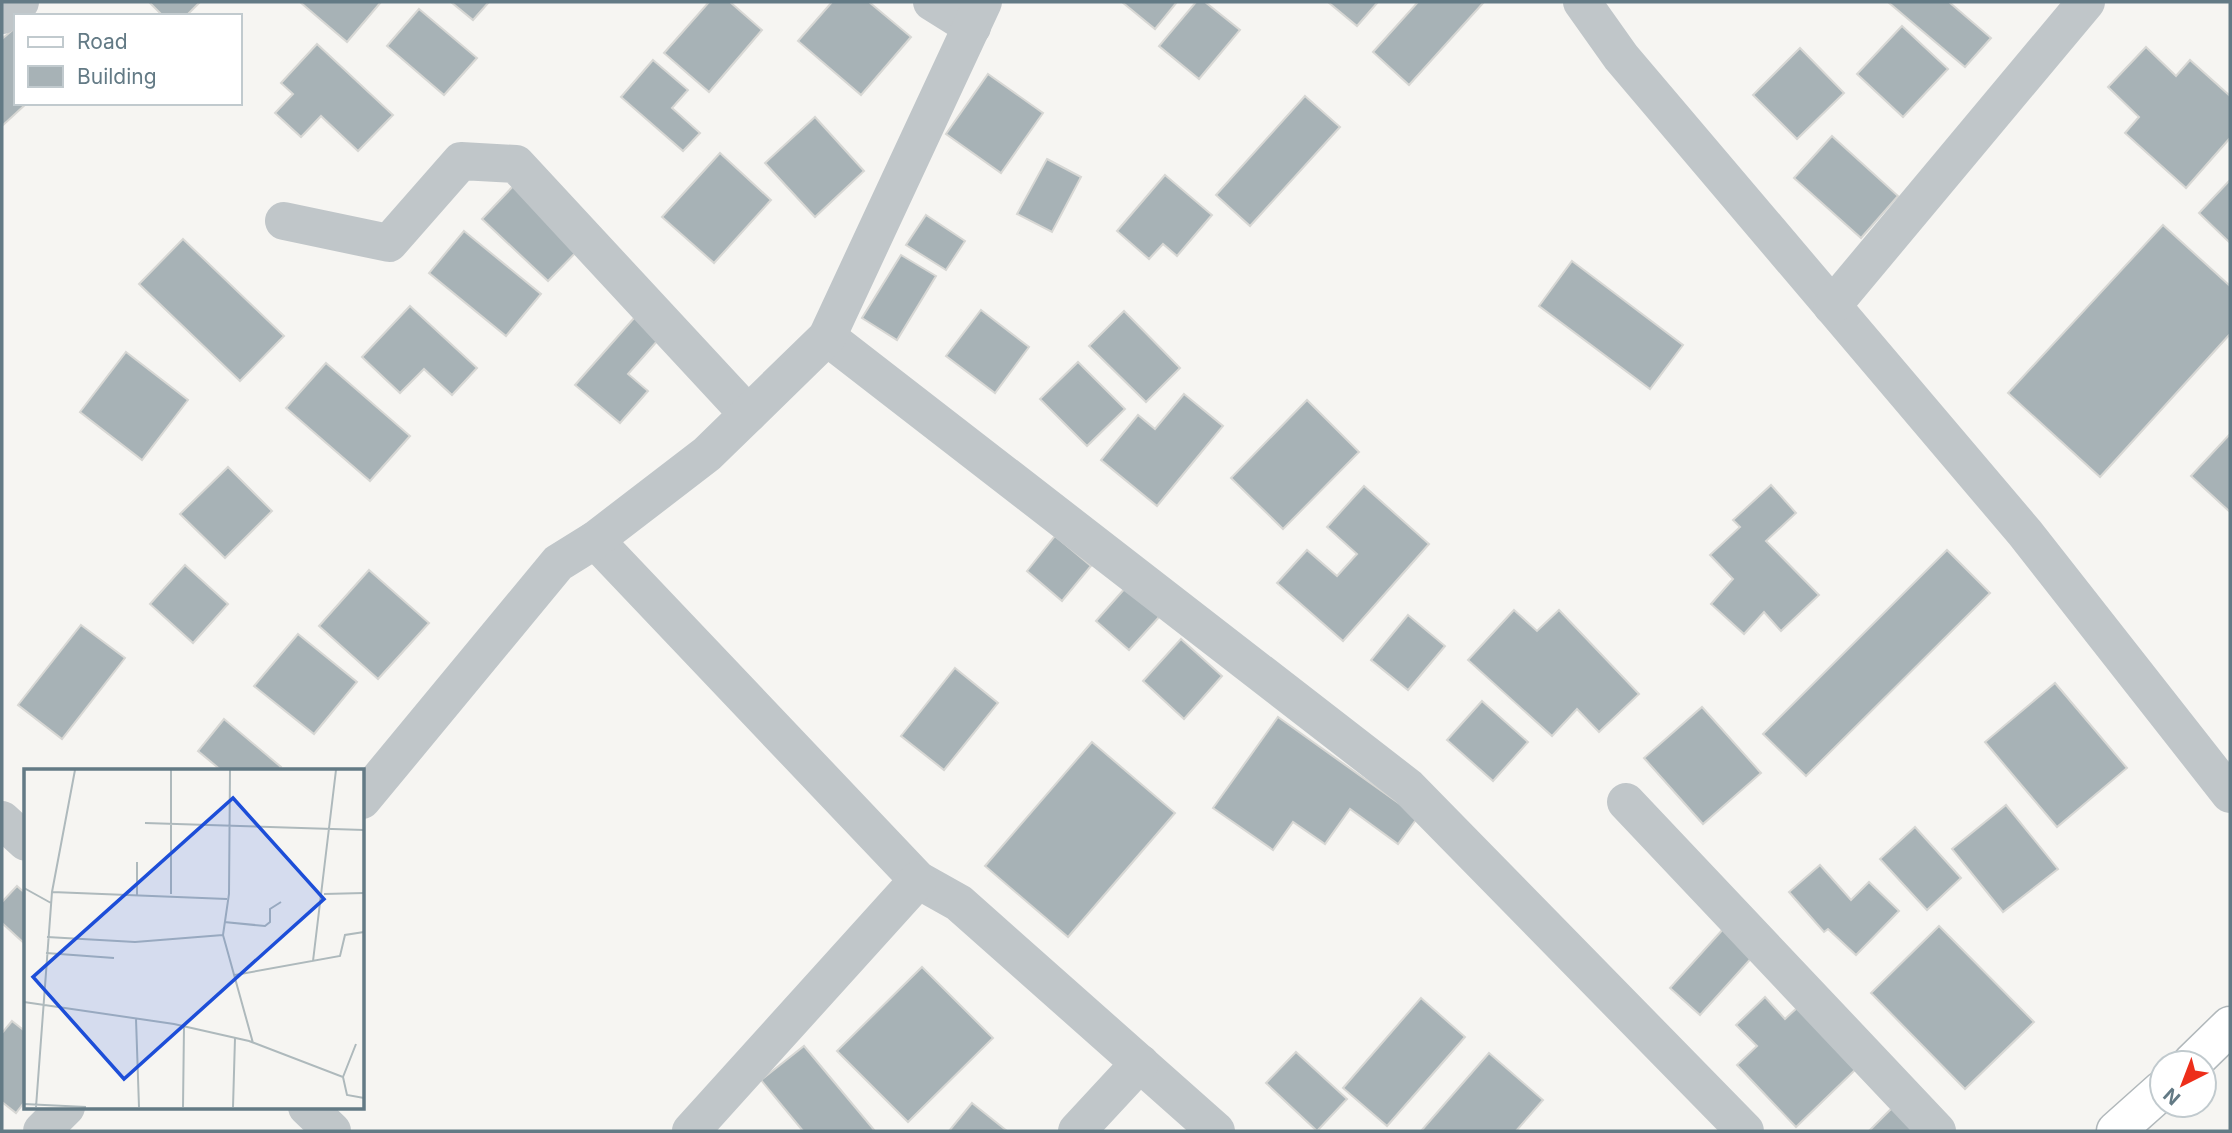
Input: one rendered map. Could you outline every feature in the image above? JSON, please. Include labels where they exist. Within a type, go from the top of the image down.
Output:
[{"type":"main road","points":[[2206,1049],[2230,1026]]},
{"type":"main road","points":[[2116,1131],[2148,1102]]},
{"type":"street","points":[[2,15],[20,2]]},
{"type":"street","points":[[364,798],[558,563],[595,540],[707,454],[827,337],[978,14],[932,2]]},
{"type":"street","points":[[1582,2],[1621,57],[2025,533],[2230,794]]},
{"type":"street","points":[[1832,306],[2086,2]]},
{"type":"street","points":[[284,221],[389,243],[461,161],[516,164],[748,414]]},
{"type":"street","points":[[827,337],[1408,787],[1745,1131]]},
{"type":"street","points":[[595,540],[918,880],[959,903],[1216,1131]]},
{"type":"street","points":[[1626,802],[1937,1131]]},
{"type":"street","points":[[2,820],[24,840]]},
{"type":"street","points":[[691,1131],[918,880]]},
{"type":"street","points":[[1077,1131],[1140,1063]]},
{"type":"street","points":[[42,1131],[65,1108]]},
{"type":"street","points":[[308,1108],[332,1131]]},
{"type":"building","points":[[149,2],[200,2],[188,14],[161,14]]},
{"type":"building","points":[[300,2],[381,2],[347,42]]},
{"type":"building","points":[[451,2],[489,2],[473,20]]},
{"type":"building","points":[[709,2],[730,2],[762,30],[709,92],[664,53]]},
{"type":"building","points":[[832,2],[869,2],[911,37],[861,95],[798,41]]},
{"type":"building","points":[[1122,2],[1177,2],[1155,29]]},
{"type":"building","points":[[1196,2],[1205,2],[1240,30],[1199,79],[1159,46]]},
{"type":"building","points":[[1328,2],[1378,2],[1357,26]]},
{"type":"building","points":[[1418,2],[1484,2],[1409,85],[1373,52]]},
{"type":"building","points":[[1888,2],[1949,2],[1991,38],[1965,67]]},
{"type":"building","points":[[419,9],[477,58],[444,95],[387,46]]},
{"type":"building","points":[[1902,26],[1948,69],[1903,117],[1857,74]]},
{"type":"building","points":[[14,29],[14,105],[25,105],[2,126],[2,39]]},
{"type":"building","points":[[317,44],[393,115],[358,151],[321,116],[301,137],[275,113],[293,94],[281,83]]},
{"type":"building","points":[[2146,47],[2176,76],[2190,60],[2230,96],[2230,138],[2186,188],[2125,133],[2139,117],[2108,87]]},
{"type":"building","points":[[1800,48],[1844,93],[1797,139],[1753,95]]},
{"type":"building","points":[[653,60],[688,90],[672,108],[700,133],[683,151],[621,97]]},
{"type":"building","points":[[988,74],[1043,113],[1001,173],[946,134]]},
{"type":"building","points":[[1305,96],[1340,127],[1250,226],[1216,195]]},
{"type":"building","points":[[815,117],[864,171],[815,217],[765,163]]},
{"type":"building","points":[[1832,136],[1898,196],[1861,238],[1794,178]]},
{"type":"building","points":[[720,153],[771,200],[714,263],[662,217]]},
{"type":"building","points":[[1047,159],[1081,177],[1052,232],[1017,214]]},
{"type":"building","points":[[1165,175],[1212,215],[1177,256],[1163,244],[1149,259],[1117,231]]},
{"type":"building","points":[[2230,180],[2230,243],[2199,213]]},
{"type":"building","points":[[518,181],[584,244],[548,281],[482,219]]},
{"type":"building","points":[[926,215],[965,241],[946,270],[906,245]]},
{"type":"building","points":[[2163,225],[2230,286],[2230,334],[2100,477],[2008,393]]},
{"type":"building","points":[[464,231],[541,294],[506,336],[429,273]]},
{"type":"building","points":[[183,239],[284,336],[240,381],[139,284]]},
{"type":"building","points":[[901,255],[936,276],[897,340],[862,318]]},
{"type":"building","points":[[1572,261],[1683,345],[1650,389],[1539,306]]},
{"type":"building","points":[[410,306],[477,368],[452,395],[424,369],[400,393],[362,357]]},
{"type":"building","points":[[981,310],[1029,347],[995,393],[946,356]]},
{"type":"building","points":[[1124,311],[1180,368],[1146,402],[1089,346]]},
{"type":"building","points":[[635,317],[659,339],[628,374],[648,391],[620,423],[575,385]]},
{"type":"building","points":[[126,352],[188,400],[142,460],[80,412]]},
{"type":"building","points":[[1078,362],[1125,409],[1087,446],[1040,399]]},
{"type":"building","points":[[326,363],[410,436],[370,481],[286,408]]},
{"type":"building","points":[[1184,394],[1223,426],[1157,506],[1101,460],[1138,415],[1155,429]]},
{"type":"building","points":[[1307,400],[1359,452],[1283,529],[1231,478]]},
{"type":"building","points":[[2230,434],[2230,512],[2191,476]]},
{"type":"building","points":[[228,467],[272,511],[225,558],[180,514]]},
{"type":"building","points":[[1771,485],[1796,513],[1766,541],[1819,595],[1781,631],[1764,612],[1744,634],[1711,604],[1733,579],[1710,555],[1740,527],[1733,520]]},
{"type":"building","points":[[1364,486],[1429,544],[1343,641],[1277,583],[1307,550],[1337,576],[1357,554],[1327,527]]},
{"type":"building","points":[[1055,536],[1091,566],[1062,601],[1027,571]]},
{"type":"building","points":[[1947,550],[1990,593],[1806,776],[1763,734]]},
{"type":"building","points":[[185,565],[228,604],[193,643],[150,604]]},
{"type":"building","points":[[369,570],[429,623],[378,679],[319,626]]},
{"type":"building","points":[[1127,586],[1160,616],[1129,650],[1096,621]]},
{"type":"building","points":[[1514,610],[1537,631],[1559,610],[1639,694],[1599,732],[1577,709],[1552,736],[1468,660]]},
{"type":"building","points":[[1408,615],[1445,646],[1408,690],[1371,660]]},
{"type":"building","points":[[81,625],[125,658],[62,739],[18,705]]},
{"type":"building","points":[[298,634],[357,682],[314,734],[254,686]]},
{"type":"building","points":[[1181,639],[1222,676],[1184,719],[1143,681]]},
{"type":"building","points":[[955,668],[998,703],[944,770],[901,736]]},
{"type":"building","points":[[2055,683],[2127,768],[2057,827],[1985,742]]},
{"type":"building","points":[[1482,701],[1528,742],[1493,781],[1447,740]]},
{"type":"building","points":[[1702,707],[1761,773],[1703,824],[1644,758]]},
{"type":"building","points":[[1278,717],[1418,817],[1398,844],[1350,809],[1325,844],[1293,822],[1273,850],[1213,808]]},
{"type":"building","points":[[224,719],[281,767],[220,769],[198,751]]},
{"type":"building","points":[[1092,742],[1175,813],[1068,937],[985,866]]},
{"type":"building","points":[[2006,805],[2058,869],[2003,912],[1952,849]]},
{"type":"building","points":[[1915,827],[1961,878],[1927,910],[1880,859]]},
{"type":"building","points":[[1820,865],[1851,900],[1869,882],[1899,911],[1856,955],[1828,929],[1824,932],[1789,892]]},
{"type":"building","points":[[17,886],[24,892],[24,943],[2,923],[2,902]]},
{"type":"building","points":[[1939,926],[2034,1022],[1965,1089],[1871,993]]},
{"type":"building","points":[[1725,927],[1755,954],[1700,1015],[1670,988]]},
{"type":"building","points":[[922,967],[993,1038],[908,1122],[837,1051]]},
{"type":"building","points":[[1765,997],[1785,1019],[1798,1007],[1856,1069],[1796,1127],[1737,1065],[1757,1046],[1736,1025]]},
{"type":"building","points":[[1421,998],[1465,1037],[1387,1126],[1343,1088]]},
{"type":"building","points":[[12,1021],[24,1030],[24,1103],[16,1113],[2,1102],[2,1033]]},
{"type":"building","points":[[804,1046],[875,1131],[803,1131],[761,1080]]},
{"type":"building","points":[[1296,1052],[1347,1099],[1317,1131],[1266,1083]]},
{"type":"building","points":[[1489,1053],[1543,1100],[1516,1131],[1421,1131]]},
{"type":"building","points":[[972,1103],[1007,1131],[949,1131]]},
{"type":"building","points":[[1894,1106],[1920,1131],[1869,1131]]}]
